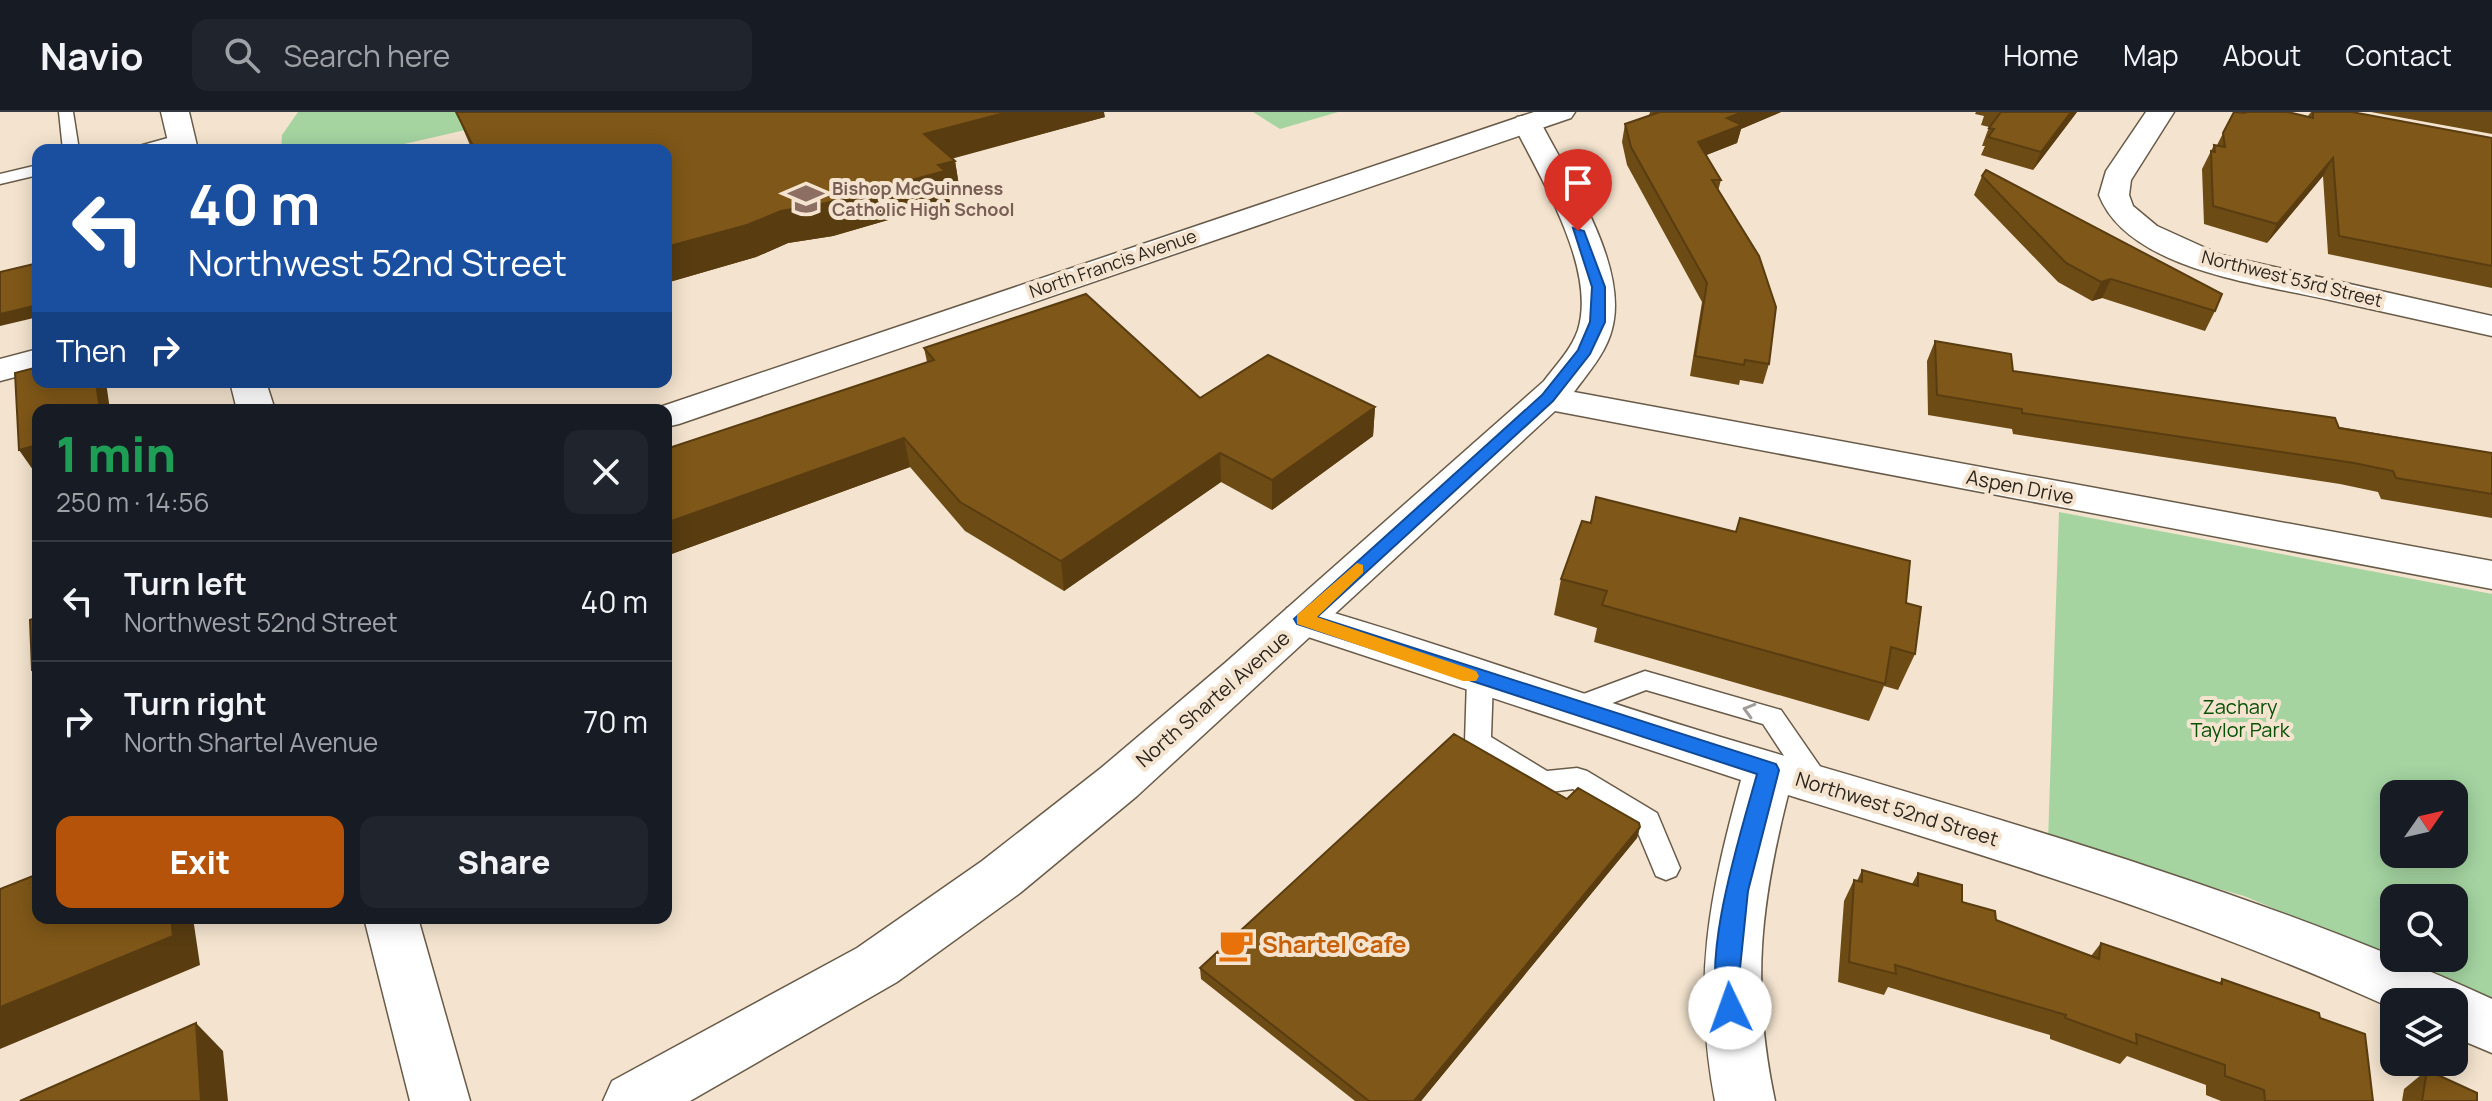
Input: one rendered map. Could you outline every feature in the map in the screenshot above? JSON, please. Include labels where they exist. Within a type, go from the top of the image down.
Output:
[{"type":"street","points":[[175,112],[183,144]]},
{"type":"street","name":"Northwest 53rd Street","points":[[2160,112],[2114,182],[2114,200],[2130,222],[2169,245],[2211,263],[2492,326]]},
{"type":"street","name":"North Shartel Avenue","points":[[633,1101],[877,965],[949,915],[1119,782],[1547,398],[1585,351],[1597,322],[1599,287],[1544,118]]},
{"type":"street","name":"North Francis Avenue","points":[[672,414],[1544,118]]},
{"type":"street","points":[[0,370],[32,362]]},
{"type":"street","name":"Aspen Drive","points":[[1547,398],[2492,575]]},
{"type":"street","name":"Northwest 52nd Street","points":[[1303,619],[1571,709],[2218,909],[2350,960],[2409,988]]},
{"type":"street","points":[[1745,1101],[1737,1068],[1727,978],[1737,891],[1793,777]]},
{"type":"street","points":[[393,924],[440,1101]]},
{"type":"street","points":[[2468,1016],[2492,1027]]},
{"type":"lane","points":[[66,112],[70,144]]},
{"type":"lane","points":[[0,179],[32,171]]},
{"type":"lane","points":[[1480,679],[1478,742],[1543,782],[1577,778],[1647,821],[1666,868]]},
{"type":"green space","points":[[298,112],[544,112],[404,144],[281,144],[282,135]]},
{"type":"green space","points":[[1253,112],[1338,112],[1280,129]]},
{"type":"green space","name":"Zachary Taylor Park","points":[[2059,512],[2492,594],[2492,1000],[2425,972],[2468,972],[2468,884],[2380,884],[2380,953],[2244,896],[2048,841]]},
{"type":"building","name":"Bishop McGuinness Catholic High School","points":[[456,112],[1008,112],[924,134],[955,161],[938,165],[945,171],[826,203],[781,211],[747,225],[672,245],[672,144],[472,144]]},
{"type":"building","points":[[1654,112],[1743,112],[1727,118],[1742,125],[1698,142],[1721,180],[1712,180],[1759,256],[1776,307],[1769,364],[1745,360],[1744,365],[1695,356],[1707,283],[1631,147],[1625,124],[1657,113]]},
{"type":"building","points":[[2001,112],[2071,112],[2041,152],[1988,137],[1994,129],[1989,128]]},
{"type":"building","points":[[2234,112],[2288,112],[2313,118],[2313,112],[2352,112],[2492,138],[2492,266],[2339,236],[2333,158],[2277,224],[2213,206],[2211,151],[2215,152],[2214,145],[2225,147],[2223,133]]},
{"type":"building","points":[[1986,170],[2222,294],[2215,311],[2111,279],[2101,282],[2066,263],[1982,176]]},
{"type":"building","points":[[32,264],[32,306],[0,314],[0,272]]},
{"type":"building","points":[[1086,294],[1200,398],[1268,355],[1375,407],[1272,480],[1220,453],[1061,561],[960,502],[904,438],[672,521],[672,447],[934,360],[924,348]]},
{"type":"building","points":[[1935,341],[2011,354],[2013,371],[2335,418],[2339,428],[2492,453],[2492,494],[2396,478],[2393,471],[2354,463],[2022,413],[2022,409],[1937,395]]},
{"type":"building","points":[[32,369],[32,388],[97,388],[99,404],[32,404],[32,446],[19,450],[15,373]]},
{"type":"building","points":[[1596,497],[1736,532],[1740,518],[1910,561],[1906,603],[1921,607],[1915,654],[1891,647],[1885,684],[1602,605],[1607,591],[1561,579],[1582,521],[1591,523]]},
{"type":"building","points":[[32,619],[32,670],[30,620]]},
{"type":"building","points":[[1454,734],[1567,799],[1578,788],[1639,823],[1640,827],[1414,1101],[1369,1101],[1200,968]]},
{"type":"building","points":[[1862,870],[1918,886],[1918,873],[1962,885],[1962,902],[1995,911],[1996,920],[2099,959],[2101,943],[2222,984],[2222,979],[2319,1013],[2320,1018],[2365,1034],[2373,1101],[2265,1101],[2264,1090],[2225,1076],[2225,1065],[2136,1034],[2137,1044],[2065,1018],[2066,1015],[1895,965],[1896,974],[1849,962],[1854,880],[1862,882]]},
{"type":"building","points":[[32,876],[32,924],[172,924],[173,936],[0,1007],[0,889]]},
{"type":"building","points":[[196,1023],[201,1101],[20,1101]]},
{"type":"building","points":[[2426,1076],[2440,1076],[2477,1093],[2477,1101],[2422,1101]]},
{"type":"slow traffic","points":[[1357,569],[1303,619],[1470,676]]},
{"type":"place","name":"Bishop McGuinness Catholic High School","points":[[806,199]]},
{"type":"place","name":"Shartel Cafe","points":[[1236,945]]},
{"type":"route","points":[[1578,231],[1599,287],[1597,322],[1585,351],[1557,389],[1303,619],[1571,709],[1769,770],[1737,891],[1727,978],[1730,1008]]}]
